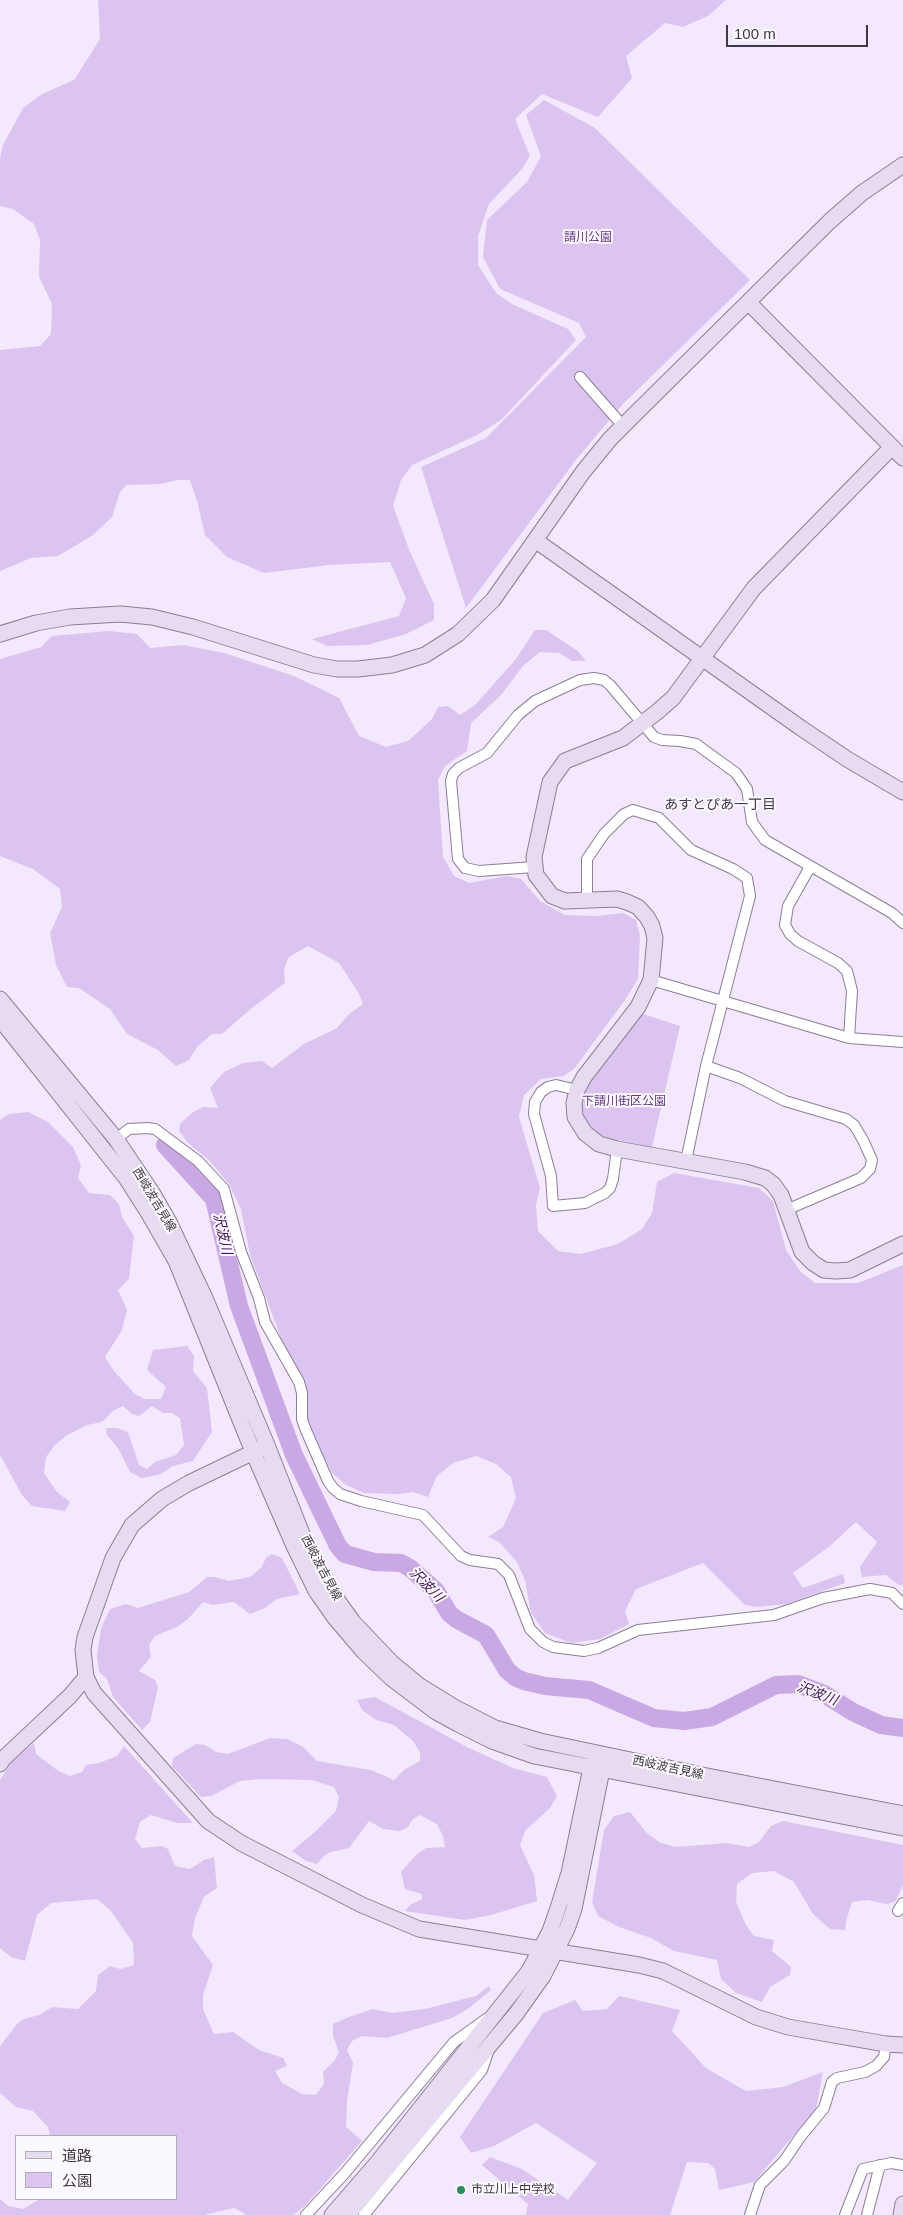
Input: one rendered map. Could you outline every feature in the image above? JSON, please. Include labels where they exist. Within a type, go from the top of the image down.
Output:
[{"type":"street","points":[[0,634],[36,623],[70,617],[120,614],[152,617],[192,627],[314,665],[358,669],[392,665],[425,655],[458,634],[493,600],[583,472],[623,426],[830,221],[862,193],[903,165]]},
{"type":"street","points":[[748,302],[898,453],[754,588],[673,698],[642,725],[623,738],[565,761],[550,782],[535,844],[534,867],[543,886],[552,896],[565,901],[617,899],[628,902],[638,907],[647,917],[655,938],[651,980],[638,1007],[576,1090],[574,1102],[575,1117],[578,1125],[599,1144],[617,1149],[746,1172],[765,1178],[773,1184],[781,1195],[802,1252],[813,1263],[824,1270],[836,1272],[850,1270],[903,1244]]},
{"type":"street","points":[[580,377],[623,426]]},
{"type":"street","points":[[535,540],[808,734],[903,792]]},
{"type":"street","points":[[534,867],[479,872],[465,868],[461,864],[458,859],[451,789],[453,774],[487,752],[518,715],[535,701],[580,680],[594,678],[604,680],[654,737],[662,740],[696,744],[736,773],[747,789],[752,822],[765,840],[892,913],[903,923]]},
{"type":"street","points":[[588,900],[587,859],[604,834],[624,814],[633,810],[659,818],[691,850],[742,873],[747,878],[750,896],[706,1066],[686,1161]]},
{"type":"street","points":[[810,866],[788,906],[785,924],[790,934],[798,941],[838,963],[847,971],[852,991],[849,1038]]},
{"type":"street","points":[[651,980],[849,1038],[903,1042]]},
{"type":"street","name":"西岐波吉見線","points":[[0,999],[116,1140],[153,1194],[173,1230],[205,1298],[267,1445],[308,1550],[353,1622],[392,1663],[420,1686],[454,1707],[495,1728],[540,1741],[599,1754],[903,1814]]},
{"type":"street","name":"西岐波吉見線","points":[[0,1020],[126,1178],[149,1214],[176,1261],[188,1288],[253,1452],[316,1591],[335,1618],[363,1651],[391,1678],[436,1712],[492,1741],[534,1756],[903,1828]]},
{"type":"street","points":[[706,1066],[740,1078],[785,1101],[846,1119],[854,1125],[863,1140],[872,1160],[870,1169],[861,1178],[786,1210]]},
{"type":"street","points":[[576,1090],[556,1085],[548,1087],[541,1092],[535,1102],[534,1114],[551,1176],[554,1206],[585,1203],[605,1193],[610,1188],[613,1179],[617,1149]]},
{"type":"street","points":[[116,1140],[130,1129],[148,1128],[155,1130],[198,1161],[224,1189],[241,1252],[259,1298],[265,1322],[298,1382],[302,1393],[302,1419],[328,1481],[333,1488],[340,1494],[362,1501],[423,1515],[461,1556],[470,1560],[498,1564],[509,1575],[530,1629],[542,1642],[553,1647],[584,1651],[598,1648],[638,1630],[774,1615],[823,1598],[870,1588],[892,1593],[903,1604]]},
{"type":"street","points":[[267,1445],[162,1499],[132,1525],[113,1558],[85,1637],[83,1650],[86,1678],[94,1692],[107,1709],[208,1821],[241,1843],[362,1905],[419,1929],[639,1965],[663,1971],[756,2017],[788,2027],[886,2044],[903,2045]]},
{"type":"street","points":[[0,1764],[86,1678]]},
{"type":"street","points":[[348,2215],[530,1994],[548,1951],[574,1909],[599,1754]]},
{"type":"street","points":[[332,2215],[377,2163],[529,1971],[548,1951]]},
{"type":"street","points":[[306,2215],[345,2173],[454,2042],[498,2011]]},
{"type":"street","points":[[364,2215],[482,2070],[492,2042]]},
{"type":"street","points":[[750,2215],[760,2184],[784,2161],[796,2142],[824,2108],[832,2082],[837,2078],[865,2072],[876,2066],[884,2057],[886,2044]]},
{"type":"street","points":[[846,2215],[863,2169],[891,2163],[903,2166]]},
{"type":"street","points":[[867,2215],[880,2166]]},
{"type":"street","points":[[901,2215],[903,2204]]},
{"type":"green space","points":[[98,0],[726,0],[708,16],[683,27],[665,23],[626,56],[632,78],[598,117],[542,94],[515,119],[530,156],[522,169],[489,204],[478,236],[478,265],[496,293],[512,304],[568,329],[576,340],[501,420],[477,435],[412,465],[401,480],[393,506],[410,552],[434,604],[434,620],[406,634],[367,645],[327,646],[312,639],[399,616],[406,598],[390,562],[329,565],[264,573],[227,557],[205,535],[190,480],[177,480],[161,484],[126,485],[120,492],[112,517],[93,535],[58,556],[31,558],[0,571],[0,350],[40,346],[51,334],[52,304],[39,277],[40,240],[34,224],[13,209],[0,206],[0,158],[3,145],[23,108],[42,94],[74,80],[100,39]]},
{"type":"green space","name":"請川公園","points":[[544,100],[595,128],[750,280],[622,405],[575,461],[466,608],[421,467],[486,438],[586,337],[579,323],[500,289],[483,257],[487,220],[527,182],[541,156],[526,115]]},
{"type":"green space","points":[[535,630],[546,630],[578,651],[586,661],[572,661],[559,653],[540,652],[523,666],[501,695],[471,723],[467,751],[445,766],[438,780],[443,857],[454,876],[469,883],[507,876],[521,879],[540,901],[565,915],[595,916],[623,913],[636,920],[640,936],[638,979],[625,1000],[574,1069],[563,1076],[541,1079],[524,1095],[519,1117],[540,1188],[536,1205],[538,1231],[558,1251],[580,1254],[618,1244],[642,1229],[652,1213],[657,1182],[674,1173],[759,1188],[773,1201],[786,1250],[800,1271],[815,1283],[858,1283],[903,1265],[903,1585],[899,1585],[886,1575],[862,1577],[860,1567],[877,1542],[856,1522],[830,1546],[793,1573],[803,1588],[843,1574],[845,1583],[786,1604],[756,1607],[745,1605],[703,1563],[636,1589],[625,1611],[629,1624],[600,1639],[571,1643],[545,1633],[531,1613],[525,1580],[517,1562],[499,1542],[488,1537],[503,1527],[516,1498],[511,1477],[496,1464],[476,1456],[453,1463],[437,1476],[428,1497],[413,1492],[398,1494],[364,1493],[346,1485],[332,1473],[307,1422],[290,1362],[250,1255],[241,1209],[229,1184],[210,1161],[189,1144],[179,1131],[180,1124],[193,1112],[203,1107],[218,1108],[210,1088],[224,1072],[243,1063],[262,1061],[272,1068],[304,1044],[337,1028],[349,1014],[363,1004],[358,992],[339,963],[308,946],[289,957],[284,969],[285,983],[222,1034],[212,1034],[197,1047],[189,1060],[176,1066],[158,1050],[127,1034],[110,1009],[79,988],[67,987],[56,965],[50,933],[62,907],[60,889],[33,869],[0,856],[0,659],[41,647],[52,636],[109,631],[137,634],[150,648],[183,645],[224,653],[294,676],[339,698],[359,736],[386,747],[408,741],[432,719],[438,707],[448,706],[460,715],[475,705],[516,659]]},
{"type":"green space","name":"下請川街区公園","points":[[643,1014],[680,1026],[652,1147],[603,1137],[593,1130],[584,1117],[582,1105],[587,1087]]},
{"type":"green space","points":[[28,1112],[48,1122],[73,1147],[81,1165],[78,1178],[89,1193],[110,1195],[119,1204],[122,1217],[134,1236],[129,1279],[118,1290],[127,1310],[122,1330],[105,1357],[114,1371],[135,1394],[145,1399],[161,1399],[166,1387],[147,1370],[153,1350],[187,1346],[194,1356],[193,1371],[207,1388],[212,1432],[193,1461],[173,1466],[161,1474],[142,1478],[130,1472],[118,1448],[107,1435],[106,1428],[117,1428],[128,1432],[139,1465],[147,1469],[155,1462],[176,1455],[184,1445],[180,1418],[172,1413],[163,1413],[152,1406],[139,1416],[132,1414],[123,1406],[113,1411],[102,1422],[87,1425],[67,1435],[55,1445],[46,1457],[44,1473],[57,1492],[70,1502],[65,1511],[32,1506],[22,1495],[0,1455],[0,1120],[9,1114]]},
{"type":"green space","points":[[272,1554],[282,1558],[300,1594],[277,1599],[265,1608],[250,1614],[234,1602],[213,1605],[203,1602],[188,1619],[177,1627],[155,1636],[149,1645],[151,1657],[139,1671],[155,1680],[158,1687],[150,1722],[142,1730],[113,1697],[107,1679],[99,1672],[97,1656],[101,1628],[110,1609],[126,1604],[138,1608],[189,1592],[207,1577],[229,1581],[250,1577],[261,1568],[266,1558]]},
{"type":"green space","points":[[375,1697],[467,1747],[513,1768],[547,1777],[557,1796],[550,1808],[525,1831],[520,1845],[534,1875],[537,1901],[491,1915],[465,1920],[405,1911],[410,1905],[422,1899],[422,1894],[405,1889],[401,1872],[415,1856],[426,1848],[445,1847],[443,1836],[437,1824],[420,1815],[413,1819],[408,1827],[400,1831],[383,1829],[369,1821],[349,1848],[330,1852],[317,1864],[306,1861],[292,1851],[336,1811],[339,1797],[334,1787],[312,1780],[260,1779],[240,1781],[211,1796],[201,1797],[172,1766],[173,1758],[196,1744],[205,1745],[216,1752],[228,1754],[270,1738],[287,1739],[303,1747],[317,1761],[371,1770],[394,1780],[405,1769],[420,1761],[420,1752],[413,1741],[394,1725],[376,1720],[362,1710],[357,1700]]},
{"type":"green space","points":[[34,1743],[36,1754],[57,1770],[70,1776],[82,1772],[86,1765],[99,1763],[117,1756],[124,1746],[193,1823],[177,1823],[151,1815],[140,1822],[135,1839],[142,1848],[162,1846],[168,1849],[175,1866],[190,1869],[204,1860],[214,1857],[217,1888],[204,1897],[195,1918],[192,1936],[213,1965],[203,1995],[203,2009],[214,2034],[233,2032],[259,2050],[283,2058],[287,2066],[275,2071],[282,2083],[302,2094],[316,2095],[324,2084],[323,2072],[335,2060],[339,2052],[333,2036],[333,2024],[373,2009],[392,2013],[425,2009],[476,1996],[489,1986],[491,1990],[469,2008],[452,2018],[387,2038],[362,2036],[352,2041],[347,2050],[353,2063],[347,2101],[346,2127],[362,2141],[305,2206],[293,2215],[247,2215],[234,2208],[204,2215],[0,2215],[0,2199],[8,2206],[23,2209],[38,2200],[178,2200],[178,2135],[50,2135],[48,2127],[33,2111],[16,2107],[0,2093],[0,2046],[17,2024],[24,2019],[39,2015],[52,2007],[78,2009],[96,1991],[98,1975],[110,1966],[120,1969],[134,1965],[133,1943],[111,1911],[97,1899],[51,1903],[37,1915],[25,1961],[11,1957],[0,1948],[0,1780],[11,1763]]},
{"type":"green space","points":[[630,1812],[647,1833],[659,1842],[675,1847],[727,1843],[749,1847],[759,1842],[771,1826],[783,1821],[903,1845],[903,1885],[895,1902],[886,1904],[868,1900],[852,1902],[845,1930],[830,1929],[813,1914],[794,1882],[774,1871],[752,1873],[737,1884],[736,1902],[746,1925],[754,1936],[774,1940],[772,1951],[791,1967],[790,1975],[770,1987],[762,2002],[736,1993],[721,1979],[717,1960],[674,1951],[651,1938],[619,1927],[598,1916],[592,1902],[604,1830],[614,1816]]},
{"type":"green space","points":[[619,1996],[680,2010],[672,2031],[706,2068],[746,2091],[783,2087],[823,2072],[816,2109],[754,2182],[719,2190],[715,2169],[708,2163],[687,2162],[670,2215],[526,2215],[528,2204],[482,2165],[490,2157],[522,2169],[568,2200],[597,2163],[536,2123],[494,2146],[471,2153],[460,2137],[543,2013],[575,2000],[583,2011],[607,2009]]},
{"type":"waterway","name":"沢波川","points":[[165,1145],[214,1199],[239,1306],[294,1455],[338,1546],[345,1554],[374,1562],[401,1563],[410,1568],[436,1591],[449,1613],[456,1619],[486,1635],[507,1670],[515,1677],[524,1681],[545,1686],[589,1690],[654,1718],[684,1721],[712,1717],[776,1685],[798,1684],[824,1694],[853,1712],[881,1725],[903,1728]]},
{"type":"place","name":"市立川上中学校","points":[[461,2190]]},
{"type":"district","name":"あすとぴあ一丁目","points":[[720,805]]}]
